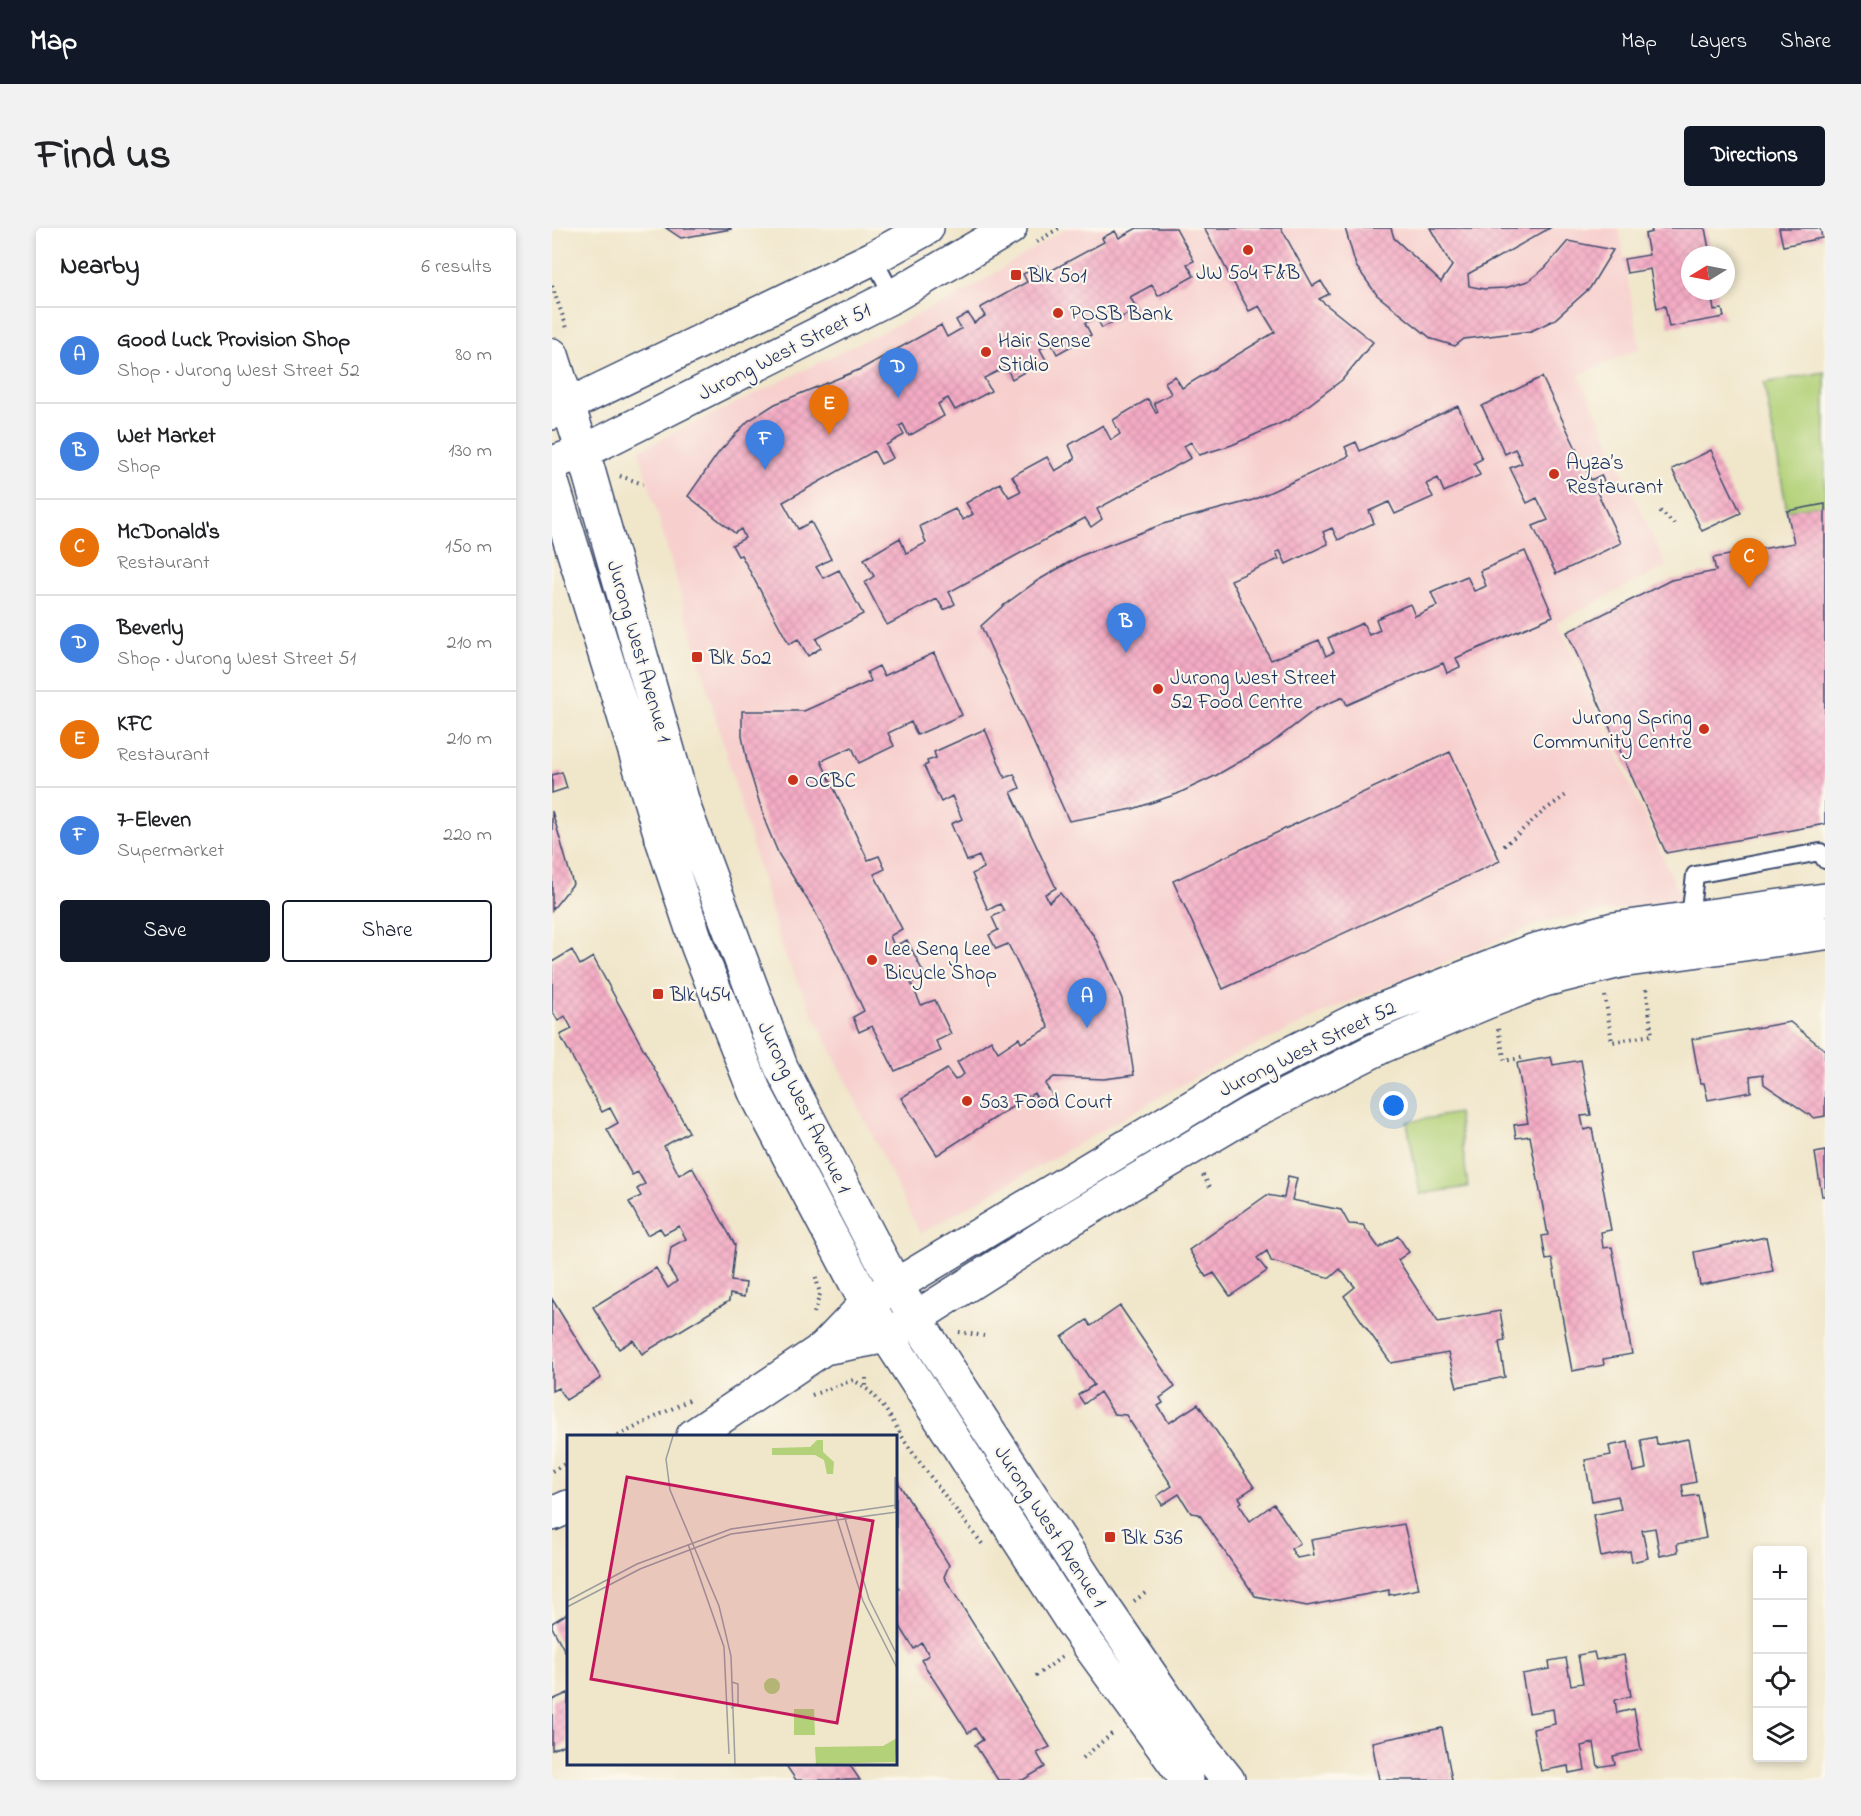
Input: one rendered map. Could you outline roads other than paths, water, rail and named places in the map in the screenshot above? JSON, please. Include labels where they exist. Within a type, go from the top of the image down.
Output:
[{"type":"street","name":"Jurong West Street 51","points":[[560,410],[873,258],[927,228]]},
{"type":"street","name":"Jurong West Street 51","points":[[552,463],[583,452],[893,296],[1010,228]]},
{"type":"street","name":"Jurong West Avenue 1","points":[[552,355],[560,410],[583,452],[685,810],[787,1080],[896,1286],[916,1319],[1099,1600],[1190,1731],[1228,1780]]},
{"type":"street","name":"Jurong West Avenue 1","points":[[552,482],[698,947],[754,1090],[887,1336],[1071,1622],[1187,1780]]},
{"type":"street","name":"Jurong West Street 52","points":[[824,1348],[868,1302],[1237,1080],[1360,1018],[1532,951],[1614,929],[1825,900]]},
{"type":"street","name":"Jurong West Street 52","points":[[824,1348],[887,1336],[1073,1218],[1250,1113],[1383,1046],[1487,1002],[1544,980],[1600,966],[1642,958],[1825,933]]},
{"type":"street","points":[[696,1435],[824,1348]]},
{"type":"street","points":[[552,1514],[567,1507]]},
{"type":"lane","points":[[873,258],[893,296]]},
{"type":"lane","points":[[1690,918],[1695,875],[1820,852],[1825,860]]},
{"type":"place","name":"JW 504 F&B","points":[[1248,250]]},
{"type":"place","name":"Blk 501","points":[[1016,275]]},
{"type":"place","name":"POSB Bank","points":[[1058,313]]},
{"type":"place","name":"Hair Sense Stidio","points":[[986,352]]},
{"type":"place","name":"Beverly","points":[[898,398]]},
{"type":"place","name":"KFC","points":[[829,435]]},
{"type":"place","name":"7-Eleven","points":[[765,470]]},
{"type":"place","name":"Ayza’s Restaurant","points":[[1554,474]]},
{"type":"place","name":"McDonald's","points":[[1749,588]]},
{"type":"place","name":"Wet Market","points":[[1126,653]]},
{"type":"place","name":"Blk 502","points":[[697,657]]},
{"type":"place","name":"Jurong West Street 52 Food Centre","points":[[1158,689]]},
{"type":"place","name":"Jurong Spring Community Centre","points":[[1704,729]]},
{"type":"place","name":"OCBC","points":[[793,780]]},
{"type":"place","name":"Lee Seng Lee Bicycle Shop","points":[[872,960]]},
{"type":"place","name":"Blk 454","points":[[658,994]]},
{"type":"place","name":"Good Luck Provision Shop","points":[[1087,1028]]},
{"type":"place","name":"503 Food Court","points":[[967,1101]]},
{"type":"place","name":"Blk 536","points":[[1110,1537]]}]
